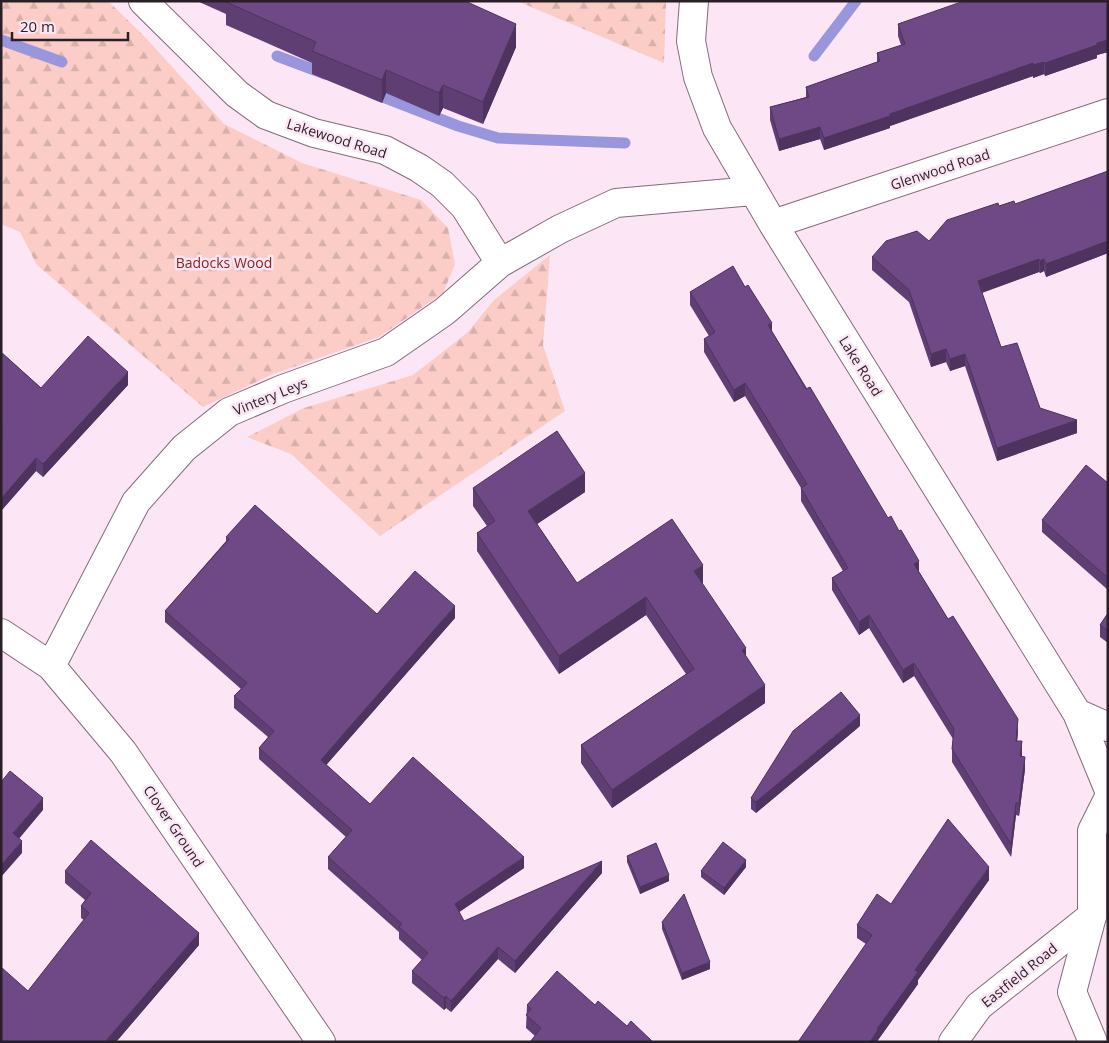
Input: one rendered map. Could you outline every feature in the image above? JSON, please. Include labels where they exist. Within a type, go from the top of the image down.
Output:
[{"type":"street","name":"Lakewood Road","points":[[143,1],[237,94],[266,115],[314,133],[385,150],[442,184],[465,207],[500,263]]},
{"type":"street","name":"Lake Road","points":[[694,1],[691,41],[698,77],[717,128],[773,224],[1076,713],[1108,788]]},
{"type":"street","name":"Glenwood Road","points":[[773,224],[1108,113]]},
{"type":"street","points":[[500,263],[560,229],[616,203],[753,191]]},
{"type":"street","name":"Vintery Leys","points":[[51,666],[136,502],[184,448],[229,412],[283,389],[386,352],[445,312],[500,263]]},
{"type":"street","name":"Clover Ground","points":[[1,633],[51,666],[123,752],[315,1040]]},
{"type":"street","points":[[1076,713],[1108,727]]},
{"type":"street","points":[[1092,1042],[1072,992],[1103,917],[1092,830],[1108,799]]},
{"type":"street","name":"Eastfield Road","points":[[953,1042],[979,1006],[1103,917]]},
{"type":"green space","name":"Badocks Wood","points":[[1,1],[108,1],[145,37],[224,124],[302,163],[421,200],[448,228],[455,264],[443,293],[379,337],[271,375],[203,407],[37,265],[20,232],[1,224]]},
{"type":"green space","points":[[517,1],[666,1],[664,63]]},
{"type":"green space","points":[[550,255],[543,345],[565,411],[380,536],[291,454],[247,437],[304,408],[413,375],[467,333],[494,300]]},
{"type":"building","points":[[226,1],[465,1],[516,24],[483,102],[443,85],[439,93],[386,70],[382,80],[312,51],[316,42]]},
{"type":"building","points":[[964,1],[1108,1],[1108,40],[1045,63],[1033,65],[1033,63],[890,114],[890,116],[824,138],[820,127],[779,139],[770,107],[809,97],[806,87],[880,61],[877,53],[905,44],[898,24]]},
{"type":"building","points":[[1108,171],[1108,241],[1046,264],[1044,259],[1040,261],[1039,259],[978,281],[1001,347],[1017,343],[1040,408],[1077,420],[997,448],[965,354],[950,359],[946,349],[931,354],[909,290],[872,257],[886,241],[917,231],[929,241],[947,220],[998,203],[999,206],[1014,201],[1015,204]]},
{"type":"building","points":[[733,266],[745,287],[748,285],[772,323],[768,325],[806,389],[810,387],[888,518],[891,516],[899,531],[901,530],[919,561],[914,564],[948,619],[953,616],[1018,719],[1016,741],[1022,741],[1020,756],[1025,757],[1019,803],[1016,803],[1011,844],[952,749],[954,729],[914,663],[903,670],[869,615],[859,622],[832,578],[848,568],[801,488],[807,484],[745,383],[734,390],[704,339],[715,332],[690,292]]},
{"type":"building","points":[[88,336],[128,372],[43,464],[36,458],[1,499],[1,434],[3,432],[1,430],[1,352],[41,388]]},
{"type":"building","points":[[557,431],[585,473],[528,511],[577,583],[672,519],[703,565],[694,571],[746,648],[742,650],[765,685],[612,790],[581,745],[694,669],[646,597],[559,656],[477,533],[495,521],[473,488]]},
{"type":"building","points":[[1086,465],[1108,483],[1108,578],[1042,520]]},
{"type":"building","points":[[255,505],[377,614],[415,571],[455,606],[321,760],[370,804],[413,757],[524,857],[455,904],[464,921],[602,861],[515,961],[498,947],[451,1001],[446,996],[444,998],[412,971],[428,953],[399,927],[402,924],[328,857],[352,830],[259,748],[274,731],[234,696],[247,683],[165,611],[229,539],[226,537]]},
{"type":"building","points":[[1108,613],[1108,631],[1100,625]]},
{"type":"building","points":[[841,692],[860,715],[756,802],[751,798],[793,731]]},
{"type":"building","points":[[10,771],[43,798],[13,833],[22,841],[1,865],[1,782]]},
{"type":"building","points":[[948,819],[989,867],[915,970],[918,972],[877,1029],[870,1042],[798,1042],[872,935],[857,925],[877,894],[891,904]]},
{"type":"building","points":[[91,840],[199,933],[105,1042],[1,1042],[1,967],[28,991],[89,913],[81,906],[91,893],[65,871]]},
{"type":"building","points":[[723,842],[746,860],[724,888],[701,871]]},
{"type":"building","points":[[656,843],[669,875],[640,887],[627,856]]},
{"type":"building","points":[[684,894],[710,962],[682,973],[662,922]]},
{"type":"building","points":[[557,971],[595,1005],[598,1001],[627,1026],[631,1021],[653,1042],[530,1042],[541,1028],[526,1015],[531,1009],[527,1005]]},
{"type":"waterway","points":[[814,56],[856,1]]},
{"type":"waterway","points":[[1,40],[62,62]]},
{"type":"waterway","points":[[277,56],[325,74]]},
{"type":"waterway","points":[[370,92],[458,126],[498,138],[625,143]]}]
